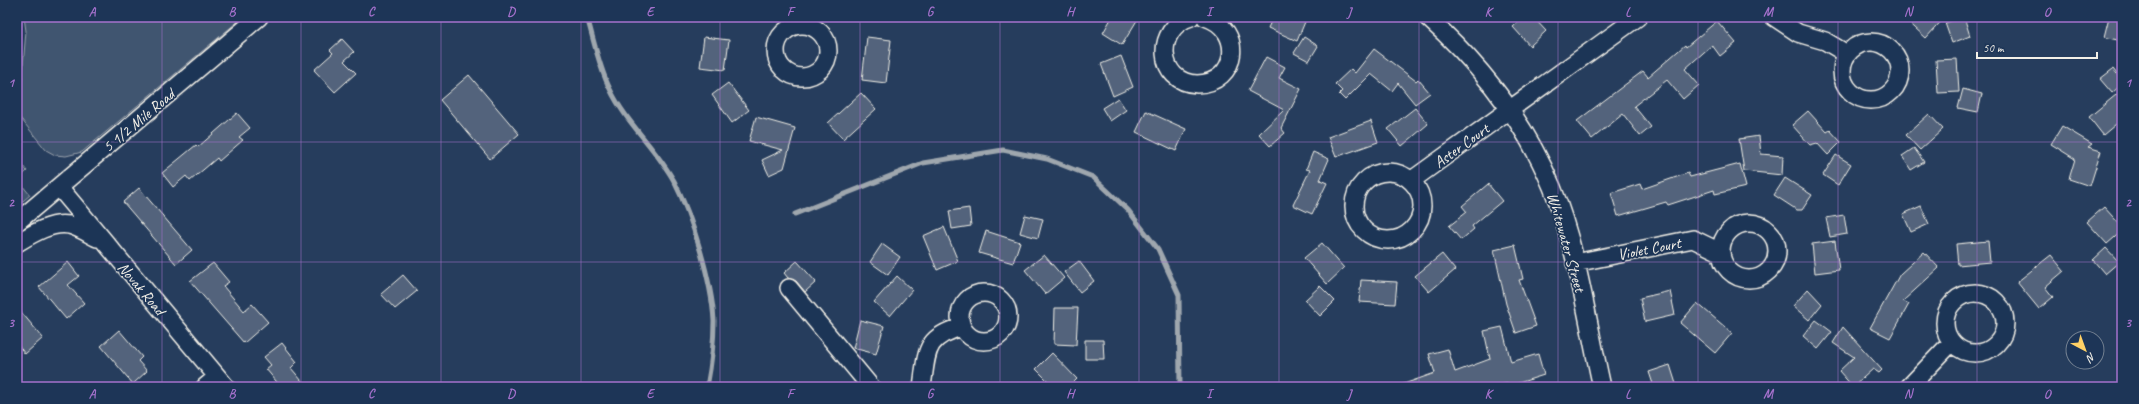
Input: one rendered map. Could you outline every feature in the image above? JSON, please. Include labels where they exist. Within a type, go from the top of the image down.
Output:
[{"type":"street","name":"5 1/2 Mile Road","points":[[17,222],[259,17]]},
{"type":"street","points":[[1192,17],[1176,24],[1170,32],[1164,50],[1170,68],[1176,76],[1185,81],[1200,83],[1216,79],[1224,72],[1229,64],[1232,53],[1231,43],[1223,21],[1205,17]]},
{"type":"street","name":"Whitewater Street","points":[[1427,17],[1456,43],[1487,76],[1533,146],[1552,187],[1564,224],[1575,263],[1602,387]]},
{"type":"street","name":"Aster Court","points":[[1412,180],[1638,17]]},
{"type":"street","points":[[1774,17],[1798,33],[1825,41],[1847,54]]},
{"type":"street","points":[[1387,171],[1403,174],[1412,180],[1419,190],[1423,201],[1422,212],[1414,228],[1400,238],[1388,240],[1377,238],[1367,232],[1359,224],[1355,214],[1354,203],[1356,192],[1362,183],[1371,176],[1387,171]]},
{"type":"street","name":"Novak Road","points":[[59,187],[216,384]]},
{"type":"street","points":[[17,243],[34,233],[51,226],[69,225],[101,240]]},
{"type":"street","name":"Violet Court","points":[[1575,263],[1693,239],[1720,252]]},
{"type":"street","points":[[790,288],[871,387]]},
{"type":"street","points":[[922,387],[926,355],[934,339],[947,331],[962,327]]},
{"type":"street","points":[[1909,387],[1951,343]]},
{"type":"shaded area","points":[[24,17],[243,17],[82,152],[66,156],[55,155],[46,150],[17,114],[17,102],[20,101],[26,31]]},
{"type":"shaded area","points":[[17,159],[27,171],[18,180],[30,195],[17,206]]},
{"type":"building","points":[[1112,17],[1139,17],[1122,45],[1103,33]]},
{"type":"building","points":[[1273,17],[1307,17],[1297,41],[1268,28]]},
{"type":"building","points":[[1524,17],[1533,17],[1546,31],[1530,46],[1513,27]]},
{"type":"building","points":[[1903,17],[1945,17],[1926,38]]},
{"type":"building","points":[[1964,17],[1970,36],[1952,43],[1945,23]]},
{"type":"building","points":[[2109,17],[2122,17],[2122,41],[2104,37]]},
{"type":"building","points":[[1717,21],[1736,43],[1720,56],[1712,45],[1685,69],[1699,85],[1683,99],[1667,80],[1634,106],[1651,127],[1640,136],[1623,114],[1592,139],[1577,121],[1643,71],[1648,77],[1685,45],[1686,47]]},
{"type":"building","points":[[704,37],[729,40],[725,70],[700,67]]},
{"type":"building","points":[[867,37],[891,40],[886,83],[862,80]]},
{"type":"building","points":[[1304,37],[1318,46],[1309,61],[1294,53]]},
{"type":"building","points":[[342,39],[354,52],[344,61],[356,73],[335,92],[314,70],[333,53],[330,50]]},
{"type":"building","points":[[1374,49],[1416,81],[1418,79],[1430,93],[1415,104],[1398,83],[1392,91],[1371,74],[1345,100],[1339,94],[1342,91],[1335,84],[1351,69],[1355,73]]},
{"type":"building","points":[[1121,56],[1133,87],[1113,96],[1101,64]]},
{"type":"building","points":[[1266,57],[1285,67],[1279,78],[1301,89],[1281,128],[1285,133],[1270,146],[1259,134],[1284,110],[1248,91]]},
{"type":"building","points":[[1957,59],[1959,92],[1938,93],[1936,60]]},
{"type":"building","points":[[2113,69],[2122,80],[2122,84],[2112,93],[2100,79]]},
{"type":"building","points":[[469,75],[519,134],[490,159],[440,100]]},
{"type":"building","points":[[728,83],[749,110],[732,123],[712,95]]},
{"type":"building","points":[[1963,89],[1982,94],[1978,112],[1958,108]]},
{"type":"building","points":[[2122,90],[2122,119],[2103,135],[2089,117]]},
{"type":"building","points":[[861,93],[876,109],[843,139],[828,123]]},
{"type":"building","points":[[1118,98],[1126,110],[1110,121],[1102,108]]},
{"type":"building","points":[[1415,108],[1428,124],[1402,146],[1388,129]]},
{"type":"building","points":[[1146,111],[1186,129],[1176,151],[1136,132]]},
{"type":"building","points":[[1808,111],[1827,132],[1830,130],[1841,142],[1828,155],[1817,143],[1810,145],[1792,125]]},
{"type":"building","points":[[237,113],[250,128],[239,137],[243,140],[219,161],[217,158],[190,181],[186,176],[173,187],[162,173],[196,145],[198,147]]},
{"type":"building","points":[[1929,114],[1943,129],[1920,150],[1906,135]]},
{"type":"building","points":[[756,117],[795,128],[784,168],[769,175],[762,160],[783,150],[749,141]]},
{"type":"building","points":[[1371,121],[1378,142],[1336,157],[1328,137]]},
{"type":"building","points":[[2062,126],[2092,144],[2088,147],[2101,151],[2090,186],[2069,179],[2075,159],[2051,144]]},
{"type":"building","points":[[1759,136],[1761,154],[1783,156],[1782,175],[1744,171],[1739,139]]},
{"type":"building","points":[[1914,148],[1924,162],[1911,170],[1902,156]]},
{"type":"building","points":[[1313,152],[1329,159],[1320,180],[1327,183],[1312,214],[1293,205],[1310,170],[1306,169]]},
{"type":"building","points":[[1836,155],[1851,164],[1838,185],[1823,175]]},
{"type":"building","points":[[1740,164],[1746,187],[1715,194],[1714,190],[1668,205],[1666,202],[1618,216],[1611,193],[1640,184],[1642,189],[1688,173],[1690,177]]},
{"type":"building","points":[[1785,178],[1812,195],[1802,210],[1797,210],[1774,195]]},
{"type":"building","points":[[1488,184],[1502,201],[1472,226],[1474,229],[1461,240],[1449,226],[1467,212],[1462,206]]},
{"type":"building","points":[[139,188],[192,250],[176,264],[123,202]]},
{"type":"building","points":[[1921,206],[1929,224],[1911,232],[1903,214]]},
{"type":"building","points":[[2104,207],[2122,227],[2122,231],[2107,244],[2087,222]]},
{"type":"building","points":[[969,208],[971,226],[952,229],[949,211]]},
{"type":"building","points":[[1025,215],[1043,219],[1038,238],[1020,233]]},
{"type":"building","points":[[1844,215],[1847,234],[1830,237],[1826,218]]},
{"type":"building","points":[[944,227],[958,261],[937,270],[923,236]]},
{"type":"building","points":[[986,231],[1020,242],[1013,263],[979,253]]},
{"type":"building","points":[[1835,241],[1839,270],[1815,273],[1812,244]]},
{"type":"building","points":[[1988,241],[1990,262],[1958,265],[1956,244]]},
{"type":"building","points":[[1322,243],[1344,268],[1327,284],[1304,258]]},
{"type":"building","points":[[882,244],[900,257],[888,275],[870,262]]},
{"type":"building","points":[[1515,245],[1523,279],[1519,280],[1536,326],[1516,333],[1506,304],[1494,250]]},
{"type":"building","points":[[2106,248],[2119,262],[2105,274],[2093,260]]},
{"type":"building","points":[[1924,252],[1939,268],[1903,301],[1909,304],[1890,338],[1870,328],[1900,274]]},
{"type":"building","points":[[1442,254],[1455,270],[1429,292],[1415,276]]},
{"type":"building","points":[[1044,255],[1064,278],[1045,294],[1025,270]]},
{"type":"building","points":[[2051,255],[2064,271],[2045,287],[2053,297],[2039,309],[2017,282]]},
{"type":"building","points":[[797,261],[816,282],[805,292],[796,281],[788,278],[784,273]]},
{"type":"building","points":[[1079,261],[1094,281],[1080,292],[1064,272]]},
{"type":"building","points":[[68,262],[79,276],[68,285],[84,303],[66,319],[39,287]]},
{"type":"building","points":[[213,263],[229,282],[223,286],[244,311],[252,304],[268,322],[244,343],[190,281]]},
{"type":"building","points":[[403,275],[417,291],[395,309],[381,294]]},
{"type":"building","points":[[897,276],[912,290],[890,316],[874,302]]},
{"type":"building","points":[[1361,280],[1397,282],[1395,304],[1359,302]]},
{"type":"building","points":[[1320,286],[1335,301],[1320,316],[1305,300]]},
{"type":"building","points":[[1808,289],[1822,304],[1809,320],[1793,306]]},
{"type":"building","points":[[1670,291],[1675,315],[1645,322],[1640,298]]},
{"type":"building","points":[[1697,303],[1732,333],[1715,353],[1680,323]]},
{"type":"building","points":[[17,307],[43,338],[25,354],[17,344]]},
{"type":"building","points":[[1055,308],[1078,308],[1076,345],[1054,344]]},
{"type":"building","points":[[860,320],[884,326],[876,354],[853,348]]},
{"type":"building","points":[[1816,320],[1832,332],[1818,349],[1803,336]]},
{"type":"building","points":[[1502,327],[1511,362],[1538,354],[1544,375],[1509,386],[1508,383],[1492,387],[1401,387],[1401,385],[1435,373],[1429,354],[1448,349],[1455,372],[1490,359],[1484,331]]},
{"type":"building","points":[[1843,327],[1882,370],[1879,373],[1873,369],[1853,387],[1839,371],[1854,357],[1833,343]]},
{"type":"building","points":[[119,330],[142,357],[138,361],[147,371],[133,384],[101,346]]},
{"type":"building","points":[[1085,340],[1103,340],[1104,359],[1085,359]]},
{"type":"building","points":[[282,343],[297,362],[291,368],[307,387],[281,387],[266,369],[271,365],[264,357]]},
{"type":"building","points":[[1052,353],[1077,379],[1069,387],[1054,387],[1036,369]]},
{"type":"building","points":[[1670,365],[1677,387],[1654,387],[1649,372]]},
{"type":"waterway","points":[[587,17],[600,63],[610,89],[624,113],[667,169],[681,195],[694,230],[705,269],[714,321],[712,354],[707,387]]},
{"type":"waterway","points":[[795,214],[923,163],[1003,150],[1047,159],[1093,177],[1128,210],[1158,249],[1179,295],[1180,387]]}]
